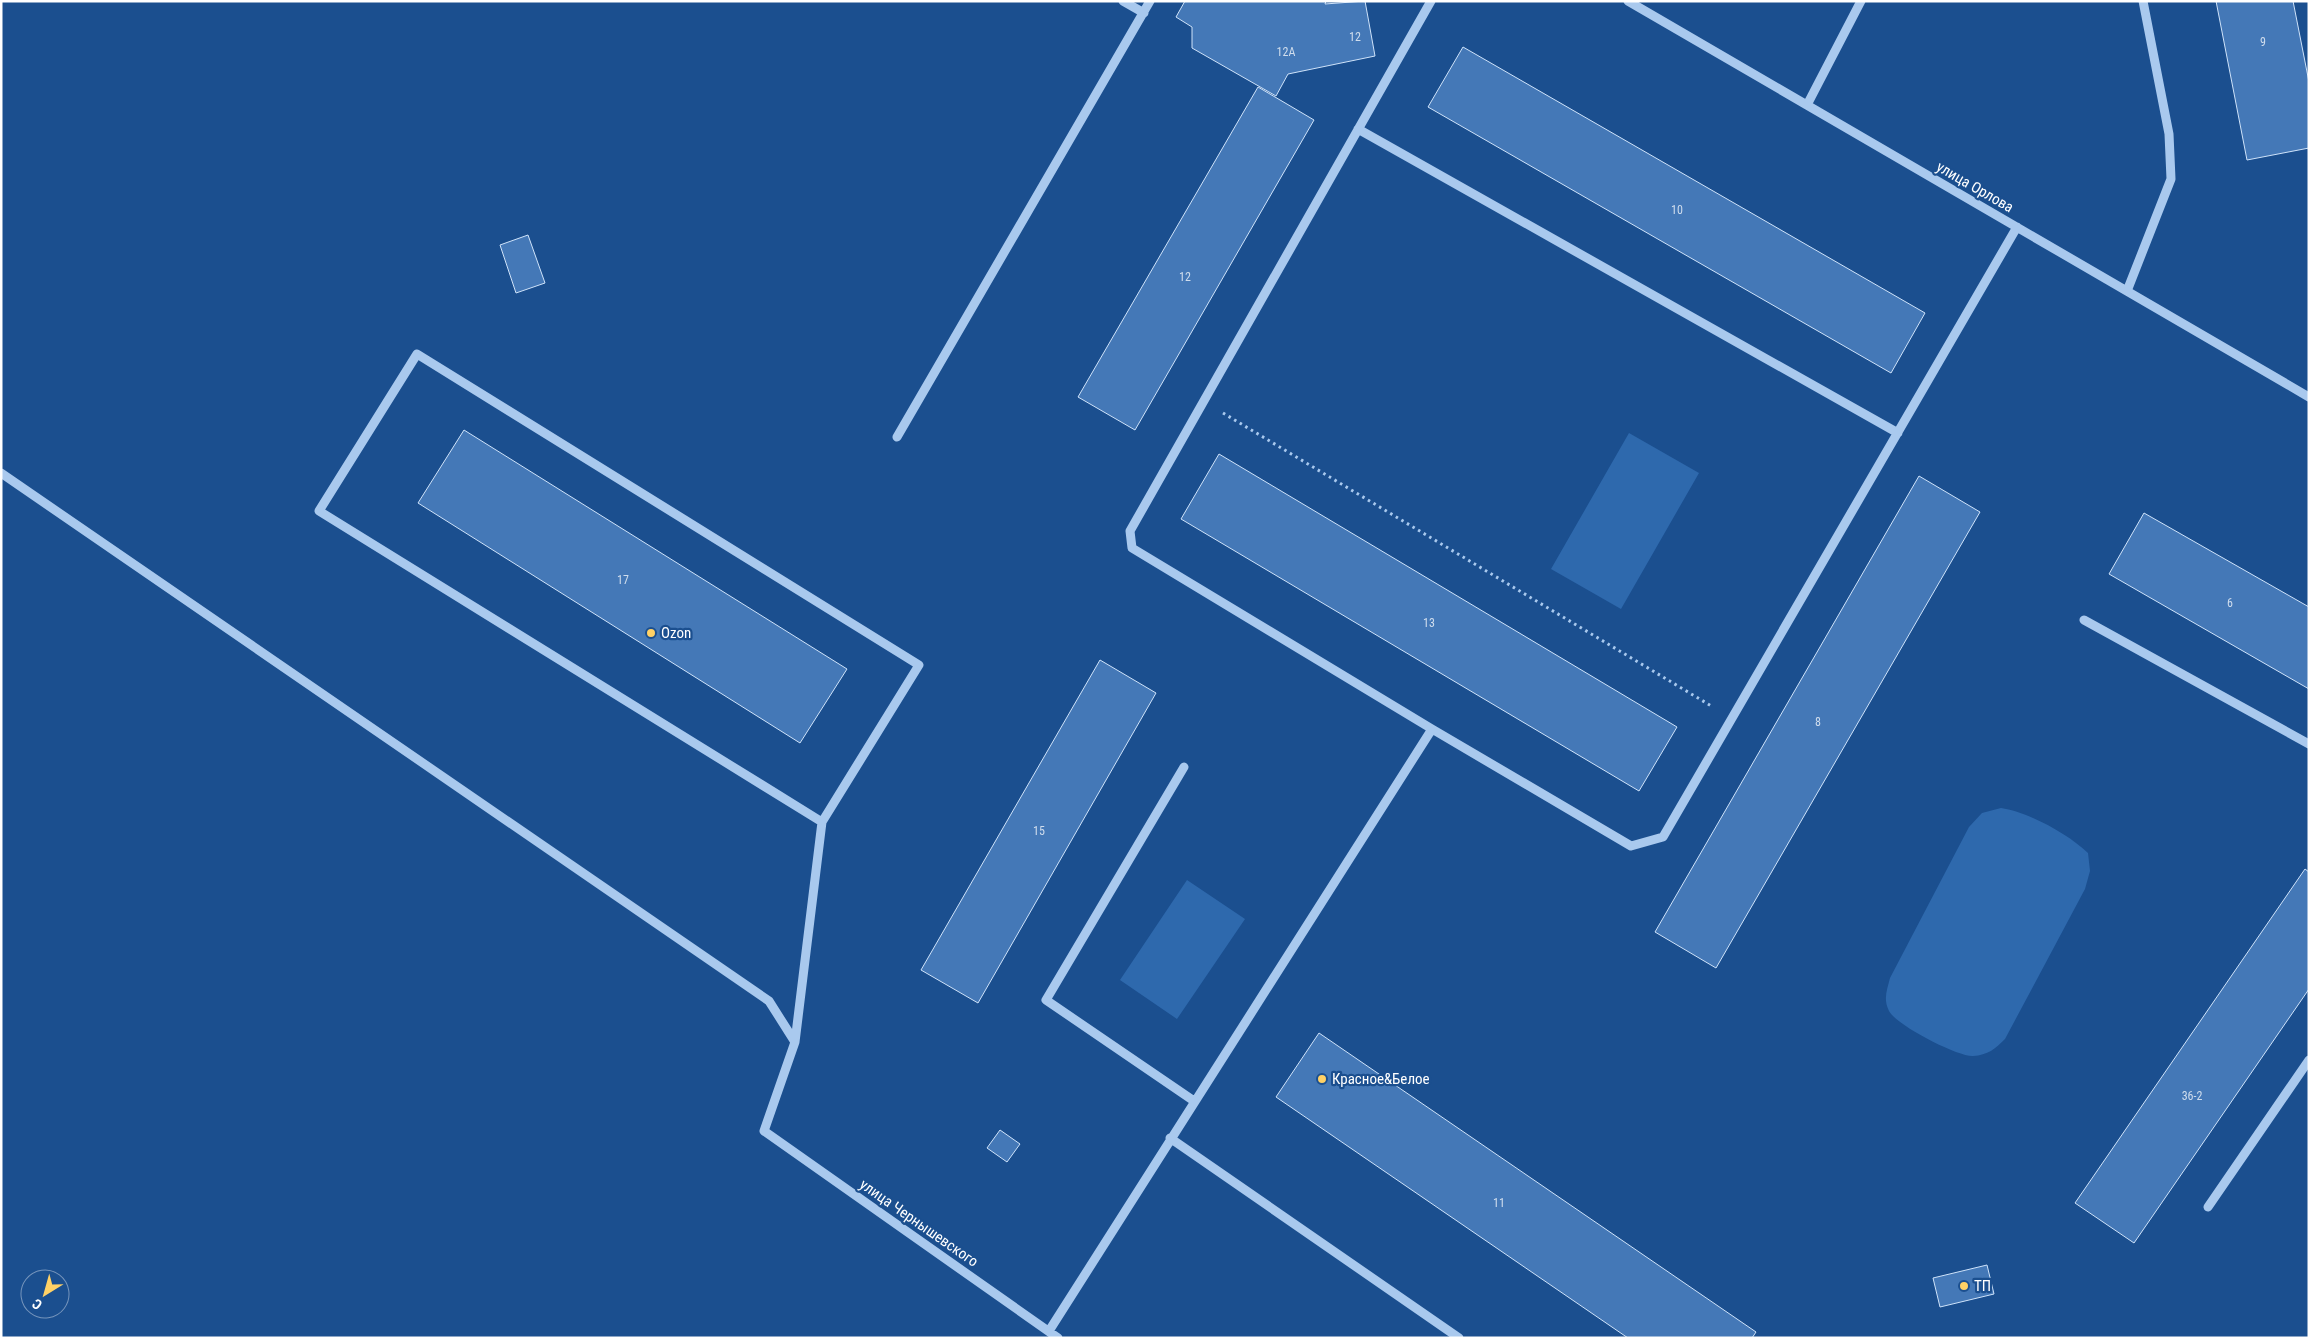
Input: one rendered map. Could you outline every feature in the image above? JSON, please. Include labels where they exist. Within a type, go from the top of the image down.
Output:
[{"type":"street","points":[[1123,1],[1144,13]]},
{"type":"street","points":[[897,438],[1150,1]]},
{"type":"street","points":[[1431,1],[1130,531],[1132,548],[1432,729],[1631,846],[1663,837],[2017,227]]},
{"type":"street","name":"улица Орлова","points":[[1628,1],[2309,396]]},
{"type":"street","points":[[1807,105],[1861,1]]},
{"type":"street","points":[[2127,291],[2171,179],[2170,134],[2143,1]]},
{"type":"street","points":[[1358,129],[1898,433]]},
{"type":"street","points":[[795,1042],[822,822],[919,665],[416,354],[319,511],[822,822]]},
{"type":"street","points":[[1,473],[769,1001],[795,1042]]},
{"type":"street","points":[[2084,620],[2309,744]]},
{"type":"street","points":[[1049,1331],[1170,1138],[1432,729]]},
{"type":"street","points":[[1184,767],[1046,1000],[1194,1101]]},
{"type":"street","name":"улица Чернышевского","points":[[795,1042],[764,1132],[1058,1338]]},
{"type":"street","points":[[2208,1207],[2309,1060]]},
{"type":"street","points":[[1170,1138],[1459,1338]]},
{"type":"path","points":[[1204,402],[1733,719]]},
{"type":"shaded area","points":[[1629,433],[1699,473],[1621,609],[1551,569]]},
{"type":"shaded area","points":[[2001,808],[2023,814],[2059,831],[2088,853],[2090,871],[2085,889],[2005,1039],[1991,1051],[1973,1056],[1965,1055],[1928,1039],[1903,1024],[1889,1011],[1886,994],[1890,978],[1969,827],[1982,813]]},
{"type":"shaded area","points":[[1187,880],[1245,919],[1177,1019],[1120,980]]},
{"type":"building","points":[[1185,1],[1326,1],[1325,4],[1365,1],[1375,56],[1288,74],[1276,96],[1192,48],[1192,27],[1176,17]]},
{"type":"building","points":[[2216,1],[2293,1],[2309,82],[2309,148],[2247,160]]},
{"type":"building","points":[[1463,47],[1925,313],[1891,373],[1428,107]]},
{"type":"building","points":[[1258,87],[1314,120],[1135,430],[1078,397]]},
{"type":"building","points":[[528,235],[545,283],[516,293],[500,245]]},
{"type":"building","points":[[464,430],[847,669],[800,743],[418,503]]},
{"type":"building","points":[[1219,454],[1677,727],[1639,791],[1181,519]]},
{"type":"building","points":[[1919,476],[1980,512],[1716,968],[1655,932]]},
{"type":"building","points":[[2144,513],[2309,607],[2309,689],[2109,574]]},
{"type":"building","points":[[1100,660],[1156,693],[978,1003],[921,970]]},
{"type":"building","points":[[2305,869],[2309,872],[2309,989],[2134,1243],[2075,1203]]},
{"type":"building","points":[[1319,1033],[1756,1332],[1752,1338],[1628,1338],[1276,1097]]},
{"type":"building","points":[[1000,1130],[1020,1144],[1007,1162],[987,1148]]},
{"type":"building","name":"ТП","points":[[1987,1265],[1994,1294],[1940,1307],[1933,1278]]},
{"type":"place","name":"Ozon","points":[[651,633]]},
{"type":"place","name":"Красное&Белое","points":[[1322,1079]]},
{"type":"place","name":"ТП","points":[[1964,1286]]}]
